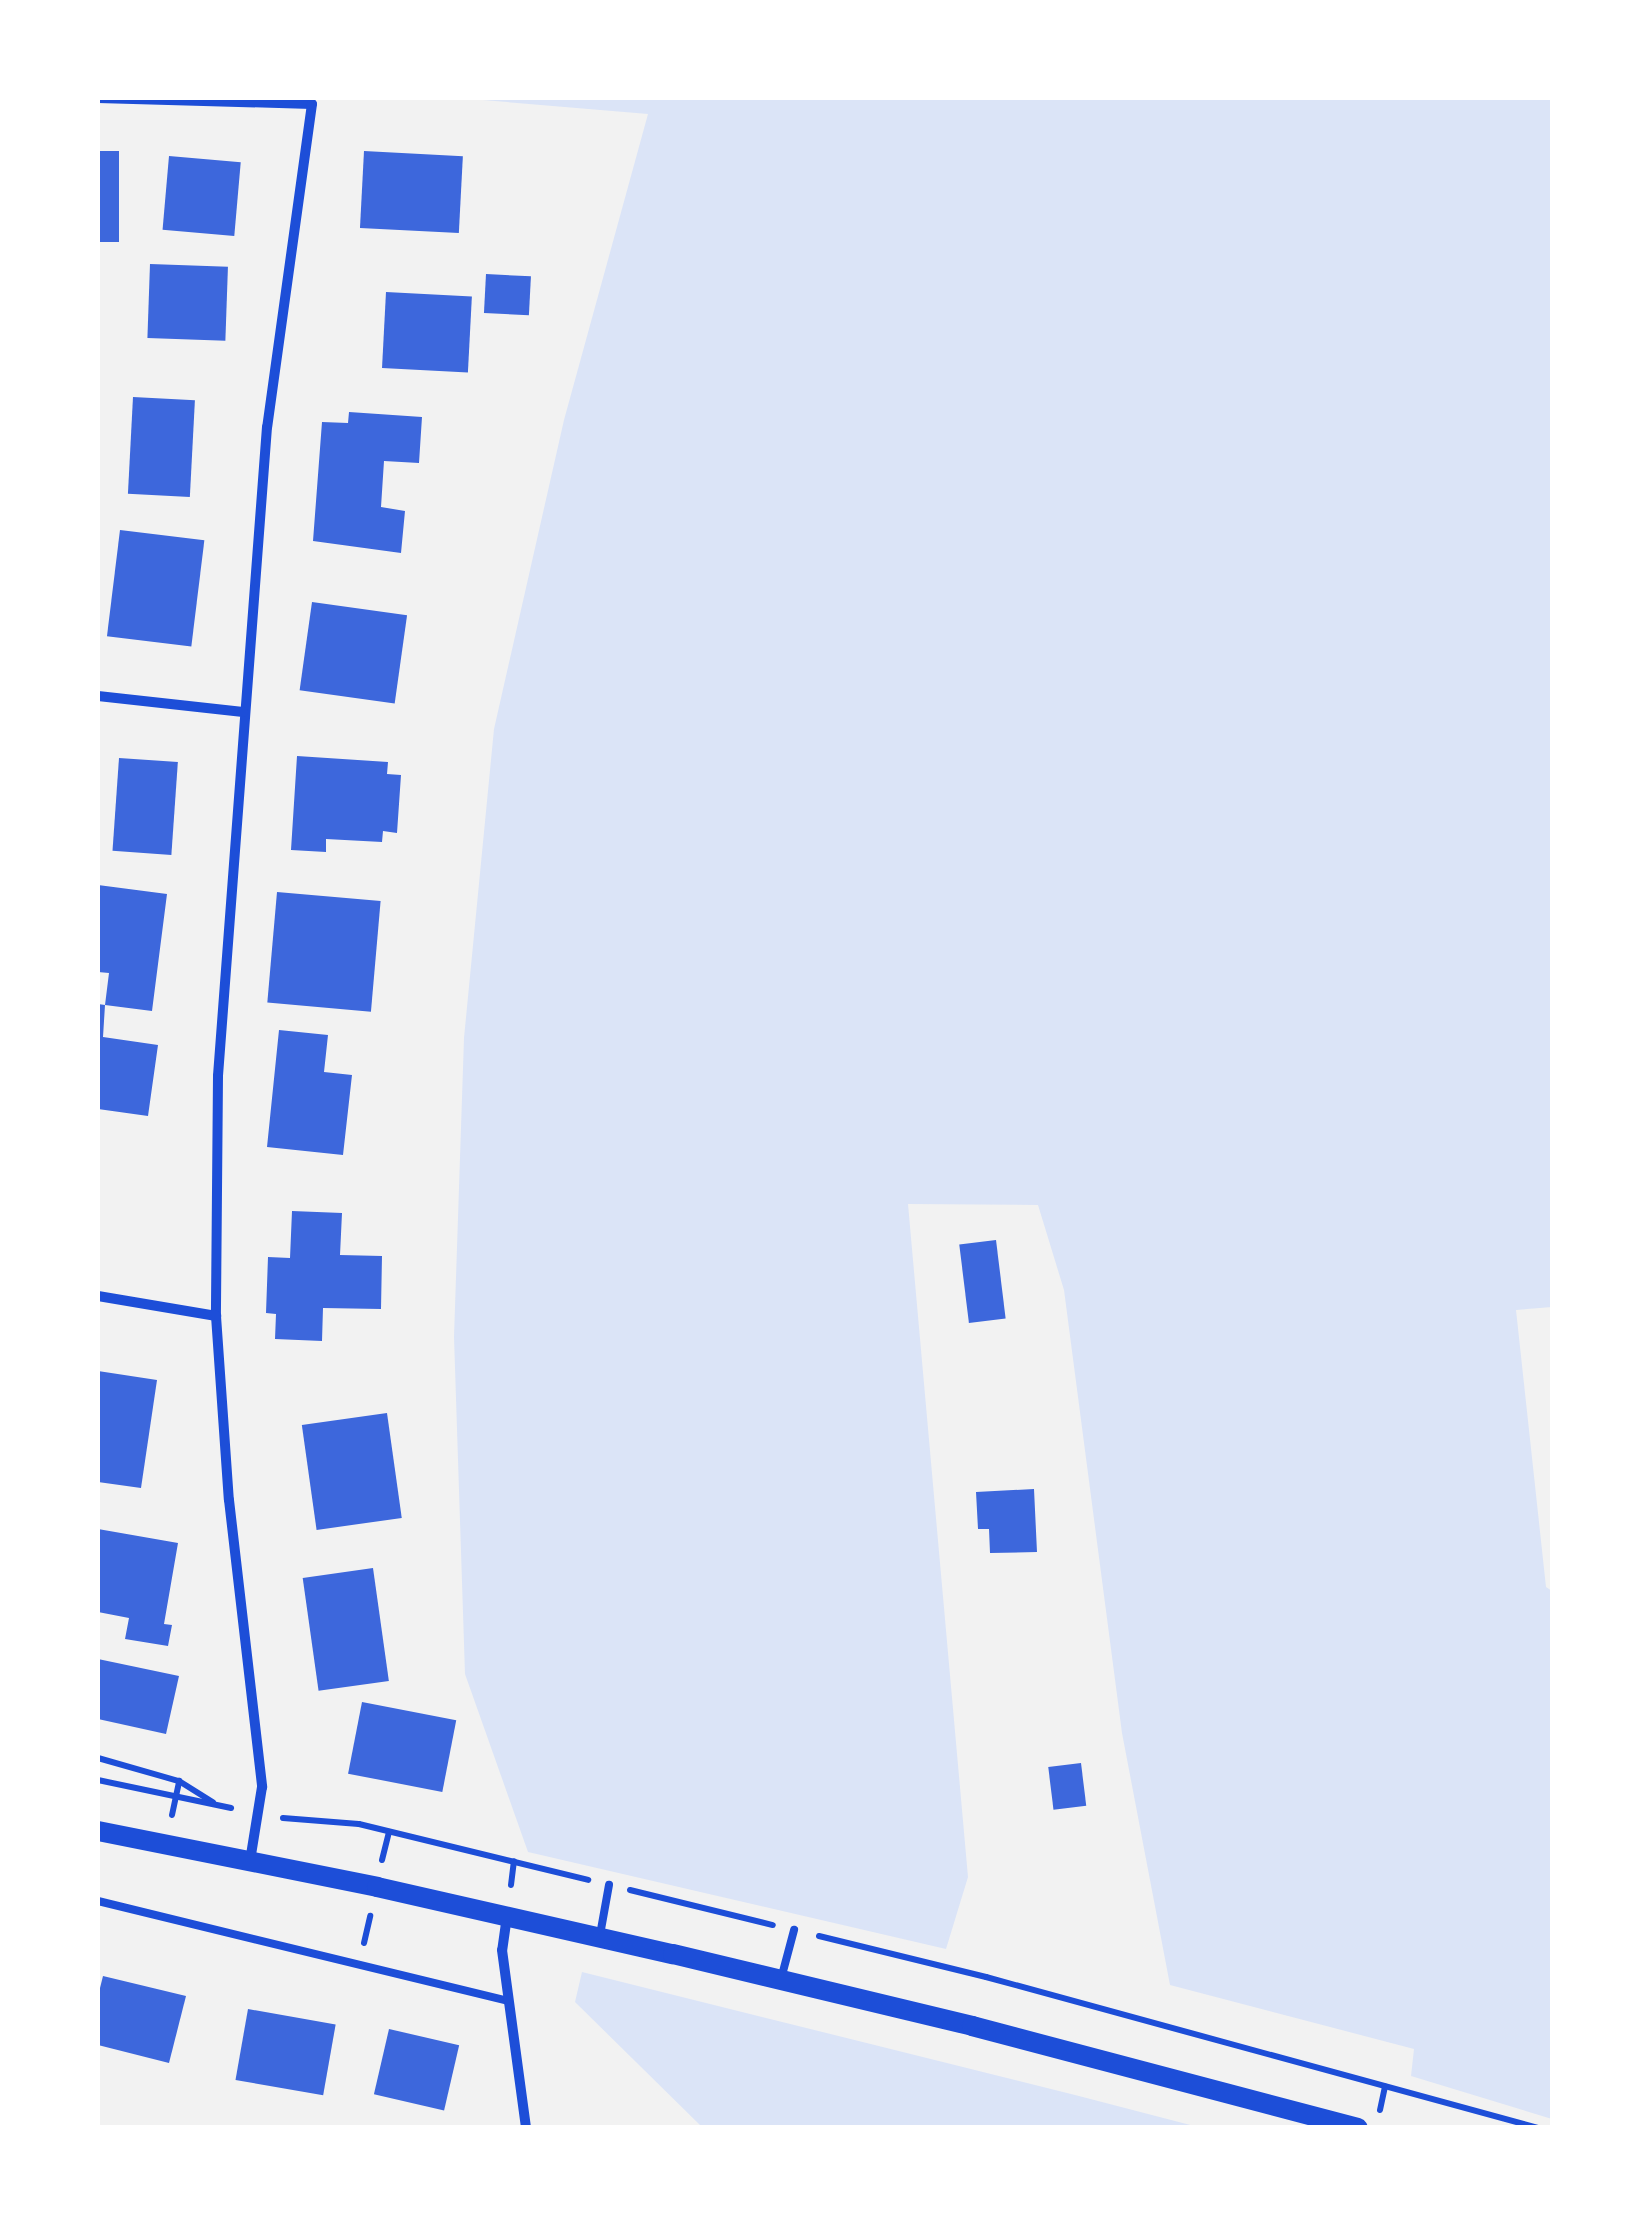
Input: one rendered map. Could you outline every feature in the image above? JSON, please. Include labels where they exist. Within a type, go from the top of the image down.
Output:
[{"type":"main road","points":[[98,1832],[673,1954],[1358,2128]]},
{"type":"street","points":[[98,98],[312,104],[267,427],[218,1076],[216,1316],[229,1500],[256,1706],[262,1788],[250,1862]]},
{"type":"street","points":[[98,696],[244,712]]},
{"type":"street","points":[[98,1296],[216,1316]]},
{"type":"street","points":[[507,1916],[502,1950],[526,2128]]},
{"type":"lane","points":[[600,1938],[609,1885]]},
{"type":"lane","points":[[98,1901],[508,2001]]},
{"type":"lane","points":[[780,1980],[794,1930]]},
{"type":"path","points":[[98,1758],[179,1781],[219,1805]]},
{"type":"path","points":[[98,1780],[260,1814],[358,1824],[986,1976],[1538,2128]]},
{"type":"shaded area","points":[[459,98],[1552,98],[1552,1307],[1516,1310],[1546,1587],[1552,1591],[1552,2119],[1411,2076],[1414,2049],[1170,1985],[1122,1733],[1064,1290],[1038,1205],[908,1204],[968,1877],[946,1949],[528,1852],[465,1674],[454,1337],[464,1038],[494,729],[564,420],[648,114]]},
{"type":"shaded area","points":[[582,1972],[1198,2127],[702,2127],[575,2002]]},
{"type":"building","points":[[98,151],[119,151],[119,242],[98,242]]},
{"type":"building","points":[[364,151],[463,156],[459,233],[360,228]]},
{"type":"building","points":[[169,156],[241,162],[234,236],[163,230]]},
{"type":"building","points":[[150,264],[228,267],[225,341],[147,338]]},
{"type":"building","points":[[486,274],[531,276],[529,315],[484,313]]},
{"type":"building","points":[[386,292],[472,297],[468,372],[382,368]]},
{"type":"building","points":[[133,397],[195,400],[190,497],[128,494]]},
{"type":"building","points":[[349,412],[422,417],[419,463],[384,461],[381,507],[405,511],[401,553],[313,541],[322,422],[348,423]]},
{"type":"building","points":[[120,530],[204,540],[191,647],[107,636]]},
{"type":"building","points":[[312,602],[407,615],[395,703],[300,690]]},
{"type":"building","points":[[297,756],[388,762],[387,774],[401,775],[397,833],[383,831],[382,842],[326,839],[326,852],[291,850]]},
{"type":"building","points":[[119,758],[178,762],[171,855],[113,851]]},
{"type":"building","points":[[98,885],[167,894],[152,1011],[105,1005],[109,973],[98,972]]},
{"type":"building","points":[[277,892],[381,901],[371,1012],[267,1003]]},
{"type":"building","points":[[98,1004],[105,1005],[103,1037],[158,1045],[148,1116],[98,1109]]},
{"type":"building","points":[[279,1030],[328,1035],[324,1072],[352,1075],[343,1155],[267,1147]]},
{"type":"building","points":[[292,1211],[342,1213],[340,1255],[382,1256],[381,1309],[323,1308],[322,1341],[275,1339],[276,1314],[266,1313],[268,1257],[290,1258]]},
{"type":"building","points":[[996,1240],[1006,1318],[969,1323],[959,1245]]},
{"type":"building","points":[[98,1371],[157,1380],[141,1488],[98,1482]]},
{"type":"building","points":[[387,1413],[402,1518],[317,1530],[302,1425]]},
{"type":"building","points":[[1034,1489],[1037,1552],[990,1553],[989,1529],[978,1529],[976,1492]]},
{"type":"building","points":[[98,1529],[178,1543],[164,1624],[172,1625],[168,1646],[125,1639],[129,1618],[98,1612]]},
{"type":"building","points":[[373,1568],[389,1681],[319,1691],[303,1578]]},
{"type":"building","points":[[98,1659],[179,1676],[166,1734],[98,1719]]},
{"type":"building","points":[[362,1702],[456,1720],[442,1792],[348,1774]]},
{"type":"building","points":[[1081,1763],[1086,1806],[1053,1810],[1048,1767]]},
{"type":"building","points":[[103,1976],[186,1996],[169,2063],[98,2045],[98,1996]]},
{"type":"building","points":[[248,2009],[336,2024],[323,2095],[235,2080]]},
{"type":"building","points":[[389,2029],[459,2045],[444,2110],[374,2094]]}]
